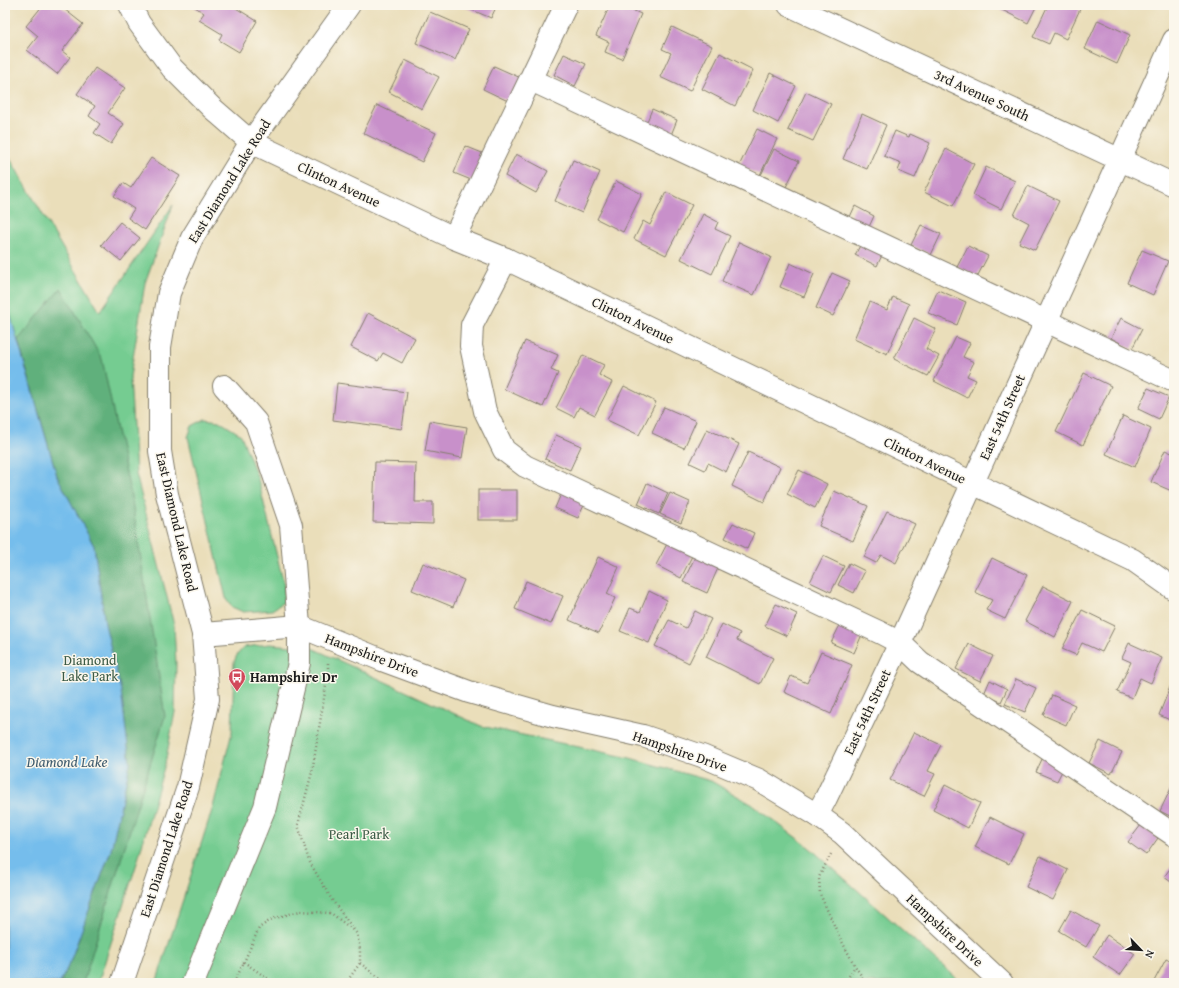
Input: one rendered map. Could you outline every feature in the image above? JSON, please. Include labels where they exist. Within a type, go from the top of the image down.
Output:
[{"type":"street","name":"Clinton Avenue","points":[[130,5],[139,23],[172,68],[212,108],[251,142],[454,238],[506,260],[1132,560],[1174,589]]},
{"type":"street","name":"East Diamond Lake Road","points":[[122,983],[188,787],[208,699],[203,634],[167,494],[160,451],[160,347],[169,293],[192,238],[251,142],[349,5]]},
{"type":"street","points":[[454,238],[566,5]]},
{"type":"street","name":"3rd Avenue South","points":[[789,5],[1174,185]]},
{"type":"street","name":"East 54th Street","points":[[817,815],[830,791],[900,643],[1174,40]]},
{"type":"street","points":[[531,80],[1174,381]]},
{"type":"street","points":[[506,260],[472,324],[471,346],[485,411],[504,450],[525,466],[900,643],[920,662],[1174,835]]},
{"type":"street","points":[[192,983],[265,807],[300,663],[299,626],[291,525],[256,422],[224,386]]},
{"type":"street","name":"Hampshire Drive","points":[[203,634],[299,626],[382,660],[470,692],[553,716],[643,736],[702,756],[759,780],[842,832],[1002,983]]},
{"type":"path","points":[[329,638],[328,673],[312,772],[298,825],[309,861],[332,900],[357,934],[360,950],[360,963],[346,983]]},
{"type":"path","points":[[833,851],[819,877],[820,894],[839,936],[866,983]]},
{"type":"path","points":[[234,983],[259,928],[272,919],[300,911],[331,914],[357,934]]},
{"type":"path","points":[[244,962],[274,983]]},
{"type":"path","points":[[360,963],[386,983]]},
{"type":"path","points":[[845,983],[855,966]]},
{"type":"green space","name":"Diamond Lake Park","points":[[5,150],[100,312],[173,205],[145,283],[130,377],[136,474],[174,625],[176,664],[175,712],[165,764],[137,863],[98,983],[5,983]]},
{"type":"green space","points":[[61,288],[102,359],[132,501],[165,716],[83,983],[60,983],[70,962],[111,850],[130,763],[121,691],[105,624],[94,546],[57,476],[18,340]]},
{"type":"green space","points":[[205,419],[219,421],[241,435],[258,479],[284,585],[284,602],[272,610],[243,612],[232,607],[226,598],[188,437],[192,426]]},
{"type":"green space","name":"Pearl Park","points":[[270,644],[312,648],[481,726],[630,758],[711,781],[753,805],[810,848],[962,983],[156,983],[213,807],[232,732],[234,662],[237,655],[244,647]]},
{"type":"water","name":"Diamond Lake","points":[[5,297],[57,476],[94,546],[105,624],[121,691],[130,763],[111,850],[70,962],[60,983],[5,983]]},
{"type":"building","points":[[43,5],[59,5],[83,24],[62,51],[70,57],[57,74],[27,50],[38,36],[26,26]]},
{"type":"building","points":[[192,5],[231,5],[257,21],[239,52],[219,40],[222,34],[199,20],[204,13]]},
{"type":"building","points":[[460,5],[497,5],[491,18]]},
{"type":"building","points":[[610,5],[621,5],[641,14],[622,59],[605,52],[609,42],[596,36]]},
{"type":"building","points":[[1002,5],[1037,5],[1028,23],[1000,9]]},
{"type":"building","points":[[1048,5],[1082,5],[1066,39],[1054,33],[1049,44],[1033,37]]},
{"type":"building","points":[[430,12],[469,29],[455,60],[416,43]]},
{"type":"building","points":[[1098,20],[1130,35],[1117,64],[1085,49]]},
{"type":"building","points":[[672,27],[712,46],[690,91],[660,77],[671,53],[662,49]]},
{"type":"building","points":[[720,53],[753,70],[735,106],[702,89]]},
{"type":"building","points":[[564,54],[586,64],[575,86],[554,75]]},
{"type":"building","points":[[405,60],[439,77],[422,109],[389,92]]},
{"type":"building","points":[[494,66],[523,79],[512,103],[483,89]]},
{"type":"building","points":[[95,68],[125,88],[108,113],[124,124],[111,144],[94,133],[100,124],[89,116],[95,106],[77,94]]},
{"type":"building","points":[[770,73],[796,86],[778,123],[753,110]]},
{"type":"building","points":[[806,92],[831,104],[813,141],[788,130]]},
{"type":"building","points":[[377,105],[436,133],[422,162],[363,133]]},
{"type":"building","points":[[652,109],[677,120],[671,135],[646,124]]},
{"type":"building","points":[[862,114],[886,125],[867,169],[843,159]]},
{"type":"building","points":[[757,129],[777,139],[760,175],[739,166]]},
{"type":"building","points":[[895,131],[909,137],[910,134],[930,143],[915,178],[898,171],[901,163],[884,156]]},
{"type":"building","points":[[465,146],[487,155],[476,182],[454,173]]},
{"type":"building","points":[[774,149],[799,161],[786,187],[761,175]]},
{"type":"building","points":[[946,149],[974,164],[953,206],[924,192]]},
{"type":"building","points":[[516,154],[548,171],[536,193],[505,176]]},
{"type":"building","points":[[151,158],[180,176],[145,230],[128,218],[134,209],[114,196],[123,183],[131,188]]},
{"type":"building","points":[[573,160],[600,172],[582,213],[555,201]]},
{"type":"building","points":[[986,167],[1015,181],[1001,209],[973,195]]},
{"type":"building","points":[[616,181],[642,194],[623,232],[597,219]]},
{"type":"building","points":[[1028,186],[1059,201],[1035,250],[1019,243],[1029,223],[1014,215]]},
{"type":"building","points":[[666,192],[692,205],[666,255],[634,239],[643,221],[650,225]]},
{"type":"building","points":[[855,206],[874,216],[868,229],[849,219]]},
{"type":"building","points":[[703,214],[718,222],[715,229],[730,236],[712,274],[681,259]]},
{"type":"building","points":[[120,222],[140,238],[121,261],[101,245]]},
{"type":"building","points":[[921,225],[941,234],[931,255],[911,245]]},
{"type":"building","points":[[863,240],[884,251],[877,266],[855,255]]},
{"type":"building","points":[[739,242],[771,257],[754,295],[722,281]]},
{"type":"building","points":[[968,246],[988,256],[977,277],[957,267]]},
{"type":"building","points":[[1142,250],[1168,261],[1153,295],[1127,283]]},
{"type":"building","points":[[790,263],[814,274],[804,297],[780,287]]},
{"type":"building","points":[[832,273],[850,281],[833,316],[816,308]]},
{"type":"building","points":[[938,290],[966,302],[957,325],[928,313]]},
{"type":"building","points":[[893,297],[909,304],[887,354],[854,339],[870,302],[887,310]]},
{"type":"building","points":[[368,313],[415,338],[402,363],[383,353],[378,361],[351,347]]},
{"type":"building","points":[[914,318],[936,329],[926,349],[939,356],[928,376],[894,359]]},
{"type":"building","points":[[1121,318],[1142,329],[1132,349],[1111,338]]},
{"type":"building","points":[[956,337],[970,343],[963,357],[974,362],[967,376],[976,380],[967,398],[934,381]]},
{"type":"building","points":[[525,341],[558,355],[551,370],[558,373],[543,407],[504,389]]},
{"type":"building","points":[[583,355],[604,365],[599,375],[612,382],[595,415],[579,407],[574,417],[556,408]]},
{"type":"building","points":[[1084,373],[1111,386],[1083,445],[1056,432]]},
{"type":"building","points":[[337,383],[407,392],[402,429],[333,420]]},
{"type":"building","points":[[624,386],[656,402],[639,435],[607,420]]},
{"type":"building","points":[[1148,388],[1169,397],[1159,419],[1138,409]]},
{"type":"building","points":[[664,407],[696,421],[684,448],[652,433]]},
{"type":"building","points":[[1123,416],[1151,429],[1135,467],[1106,454]]},
{"type":"building","points":[[430,421],[467,427],[462,458],[425,451]]},
{"type":"building","points":[[707,429],[739,444],[726,472],[708,463],[705,470],[690,463]]},
{"type":"building","points":[[556,435],[581,446],[570,470],[545,459]]},
{"type":"building","points":[[1165,450],[1174,454],[1174,492],[1151,482]]},
{"type":"building","points":[[748,452],[780,467],[764,502],[732,486]]},
{"type":"building","points":[[375,462],[416,463],[415,502],[433,502],[433,524],[373,522]]},
{"type":"building","points":[[799,470],[827,484],[815,508],[787,494]]},
{"type":"building","points":[[647,483],[668,493],[659,514],[638,504]]},
{"type":"building","points":[[564,487],[588,497],[578,518],[555,508]]},
{"type":"building","points":[[478,490],[517,490],[517,520],[478,520]]},
{"type":"building","points":[[834,491],[868,506],[853,541],[819,526]]},
{"type":"building","points":[[670,493],[690,502],[681,523],[660,514]]},
{"type":"building","points":[[887,511],[915,524],[896,563],[881,555],[876,563],[864,557]]},
{"type":"building","points":[[733,523],[754,533],[747,549],[725,538]]},
{"type":"building","points":[[668,542],[693,554],[681,578],[656,565]]},
{"type":"building","points":[[696,555],[719,566],[707,593],[683,582]]},
{"type":"building","points":[[823,556],[844,566],[831,592],[810,582]]},
{"type":"building","points":[[598,557],[619,567],[607,594],[615,598],[599,633],[569,620]]},
{"type":"building","points":[[992,558],[1027,575],[1005,619],[986,610],[992,600],[975,592]]},
{"type":"building","points":[[423,563],[464,580],[453,607],[412,590]]},
{"type":"building","points":[[849,563],[865,571],[854,593],[838,585]]},
{"type":"building","points":[[526,581],[563,596],[551,624],[515,609]]},
{"type":"building","points":[[1043,586],[1073,601],[1055,637],[1025,621]]},
{"type":"building","points":[[649,591],[667,600],[649,643],[620,631],[630,608],[640,612]]},
{"type":"building","points":[[776,604],[797,614],[787,636],[765,626]]},
{"type":"building","points":[[1082,610],[1115,626],[1102,652],[1082,643],[1076,655],[1062,649]]},
{"type":"building","points":[[695,611],[711,619],[689,663],[655,646],[669,620],[686,628]]},
{"type":"building","points":[[842,621],[864,630],[854,653],[831,643]]},
{"type":"building","points":[[722,624],[740,633],[737,640],[773,658],[760,684],[706,657]]},
{"type":"building","points":[[1129,643],[1162,658],[1151,683],[1140,678],[1132,698],[1117,692],[1131,662],[1122,658]]},
{"type":"building","points":[[969,644],[993,656],[980,681],[956,669]]},
{"type":"building","points":[[821,652],[852,665],[831,714],[784,692],[791,676],[807,683]]},
{"type":"building","points":[[1174,677],[1174,722],[1159,715]]},
{"type":"building","points":[[1016,679],[1036,688],[1025,712],[1005,704]]},
{"type":"building","points":[[990,680],[1007,689],[1001,702],[984,694]]},
{"type":"building","points":[[1052,695],[1075,705],[1066,725],[1043,715]]},
{"type":"building","points":[[914,732],[941,745],[928,771],[935,774],[924,796],[890,780]]},
{"type":"building","points":[[1100,741],[1122,752],[1111,774],[1089,763]]},
{"type":"building","points":[[1044,755],[1065,765],[1057,781],[1036,772]]},
{"type":"building","points":[[1174,782],[1174,818],[1160,811]]},
{"type":"building","points":[[945,785],[980,803],[968,828],[933,810]]},
{"type":"building","points":[[990,817],[1024,834],[1009,864],[975,847]]},
{"type":"building","points":[[1141,825],[1158,838],[1146,855],[1128,842]]},
{"type":"building","points":[[1040,856],[1068,870],[1053,900],[1026,887]]},
{"type":"building","points":[[1174,863],[1174,884],[1164,877]]},
{"type":"building","points":[[1071,910],[1099,926],[1086,947],[1059,931]]},
{"type":"building","points":[[1107,935],[1135,954],[1120,975],[1093,957]]},
{"type":"building","points":[[1166,959],[1174,963],[1174,983],[1153,983]]},
{"type":"place","name":"Hampshire Dr","points":[[237,692]]}]
